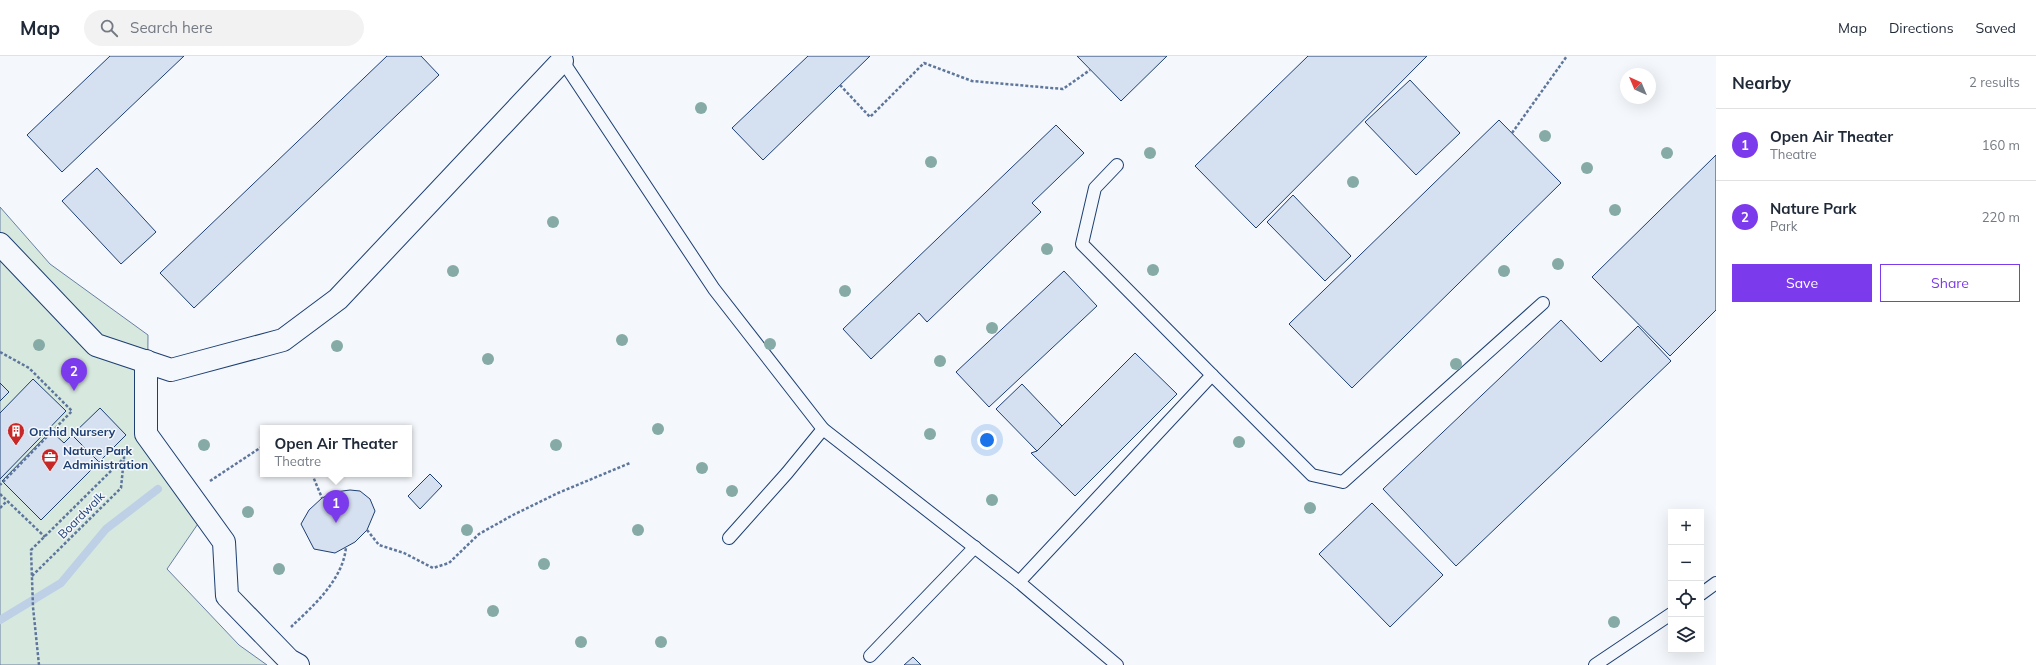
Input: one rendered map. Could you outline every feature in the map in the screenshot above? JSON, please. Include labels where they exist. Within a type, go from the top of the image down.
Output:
[{"type":"street","points":[[0,244],[96,344],[171,370],[283,340],[338,298],[561,58]]},
{"type":"street","points":[[146,361],[146,434],[224,542],[227,596],[289,660],[298,665]]},
{"type":"lane","points":[[561,58],[714,289],[823,430],[1019,582],[1117,665]]},
{"type":"lane","points":[[1117,164],[1095,188],[1082,244],[1312,475],[1343,482],[1543,303]]},
{"type":"lane","points":[[1019,582],[1212,375]]},
{"type":"lane","points":[[728,538],[787,473],[823,430]]},
{"type":"lane","points":[[870,656],[975,547]]},
{"type":"lane","points":[[1704,592],[1716,584]]},
{"type":"lane","points":[[1595,665],[1668,616]]},
{"type":"path","points":[[1512,133],[1567,56]]},
{"type":"path","points":[[840,86],[870,117],[924,64],[972,82],[1063,88],[1090,70]]},
{"type":"path","points":[[0,352],[28,368],[72,410],[0,485]]},
{"type":"path","name":"Boardwalk","points":[[32,576],[121,488],[125,442]]},
{"type":"path","points":[[189,494],[260,448]]},
{"type":"path","points":[[39,665],[31,550],[124,458]]},
{"type":"path","points":[[367,530],[379,545],[404,553],[433,568],[449,563],[479,534],[513,515],[558,493],[630,463]]},
{"type":"path","points":[[313,477],[322,498]]},
{"type":"path","points":[[0,494],[45,536]]},
{"type":"path","points":[[0,508],[7,501]]},
{"type":"path","points":[[274,644],[321,598],[344,561],[346,547]]},
{"type":"shaded area","points":[[0,207],[50,264],[148,335],[147,447],[204,515],[167,569],[239,645],[267,665],[0,665]]},
{"type":"building","points":[[110,56],[184,56],[62,172],[27,135]]},
{"type":"building","points":[[387,56],[421,56],[439,75],[194,308],[160,273]]},
{"type":"building","points":[[808,56],[870,56],[763,160],[732,128]]},
{"type":"building","points":[[1077,56],[1167,56],[1121,101]]},
{"type":"building","points":[[1308,56],[1427,56],[1256,228],[1195,166]]},
{"type":"building","points":[[1410,80],[1460,133],[1416,175],[1365,122]]},
{"type":"building","points":[[1499,120],[1561,183],[1352,388],[1289,324]]},
{"type":"building","points":[[1056,125],[1084,153],[1032,203],[1041,212],[927,322],[919,313],[871,359],[843,329]]},
{"type":"building","points":[[1716,155],[1716,310],[1670,356],[1592,277]]},
{"type":"building","points":[[97,168],[156,232],[121,264],[62,201]]},
{"type":"building","points":[[1293,195],[1351,256],[1325,281],[1267,222]]},
{"type":"building","points":[[1064,271],[1097,306],[989,407],[956,372]]},
{"type":"building","points":[[1561,320],[1601,362],[1638,326],[1671,361],[1456,566],[1383,489]]},
{"type":"building","points":[[1135,353],[1177,394],[1075,496],[1031,453],[1037,451]]},
{"type":"building","name":"Orchid Nursery","points":[[33,379],[66,411],[0,479],[0,413]]},
{"type":"building","points":[[0,383],[9,392],[0,401]]},
{"type":"building","points":[[1022,384],[1062,426],[1037,451],[996,409]]},
{"type":"building","points":[[100,408],[126,435],[99,462],[72,435]]},
{"type":"building","name":"Nature Park Administration","points":[[51,431],[64,443],[72,435],[99,462],[41,520],[2,481]]},
{"type":"building","points":[[430,474],[442,486],[420,509],[408,496]]},
{"type":"building","points":[[350,490],[360,491],[370,499],[375,511],[367,530],[355,542],[335,553],[314,549],[301,524],[309,510],[322,498],[335,492]]},
{"type":"building","points":[[1372,503],[1443,575],[1390,627],[1319,554]]},
{"type":"building","points":[[913,657],[921,665],[904,665]]},
{"type":"waterway","points":[[0,620],[61,583],[106,529],[158,489]]},
{"type":"place","name":"Nature Park","points":[[74,391]]},
{"type":"place","name":"Orchid Nursery","points":[[16,446]]},
{"type":"place","name":"Nature Park Administration","points":[[50,472]]},
{"type":"place","name":"Open Air Theater","points":[[336,523]]}]
